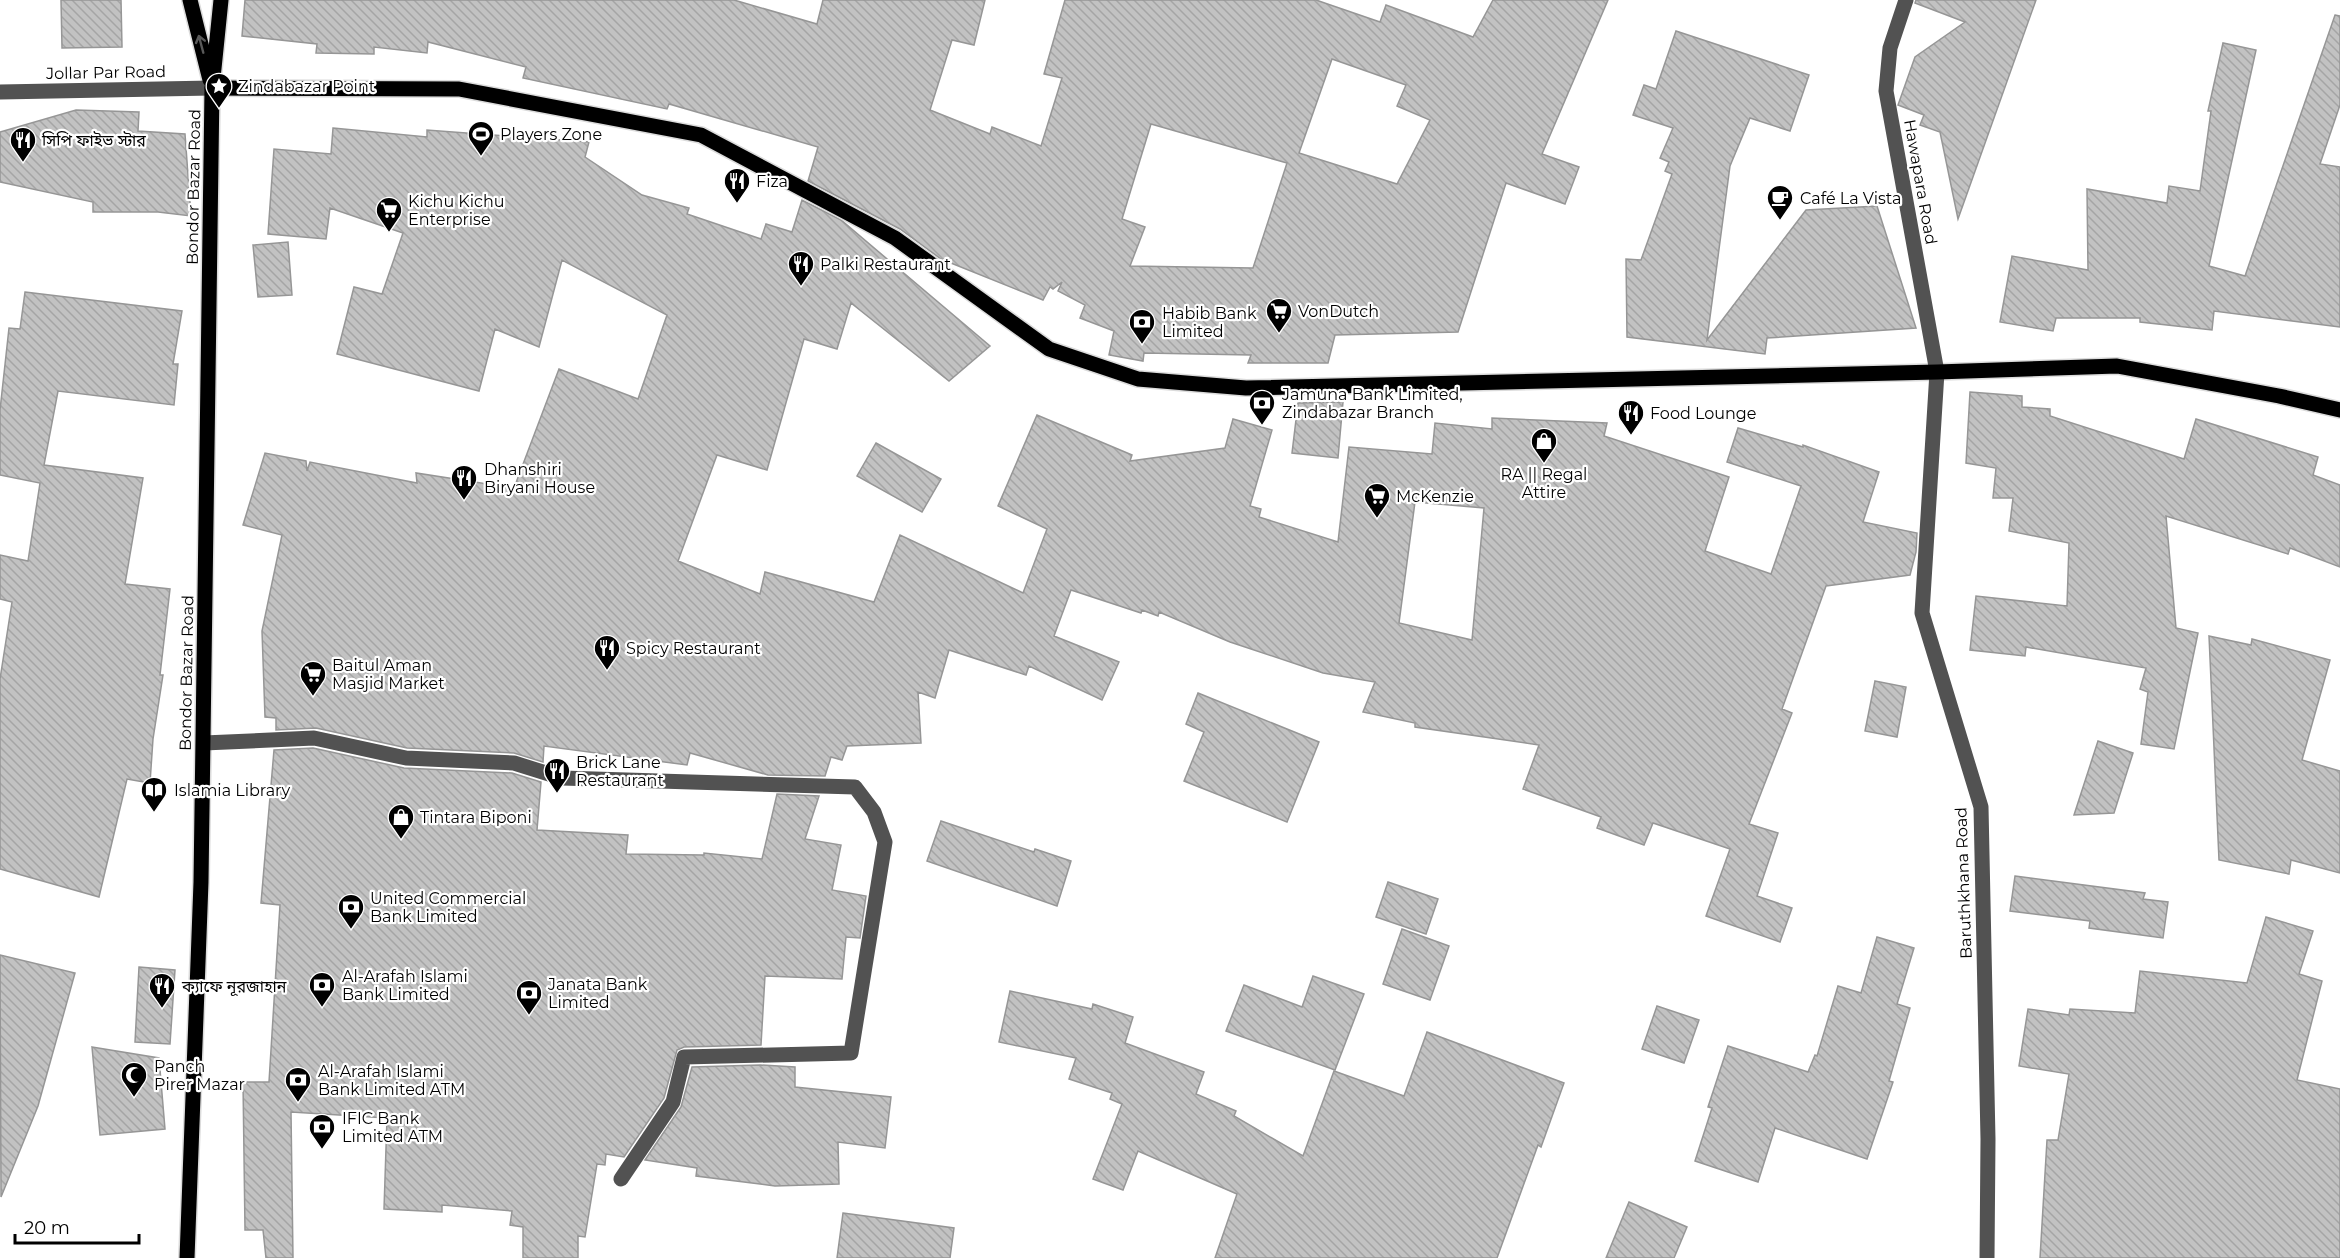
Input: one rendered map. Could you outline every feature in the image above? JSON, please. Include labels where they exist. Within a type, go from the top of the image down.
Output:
[{"type":"main road","points":[[190,0],[213,88]]},
{"type":"main road","points":[[213,88],[221,0]]},
{"type":"main road","points":[[213,88],[459,89],[701,135],[896,238],[1049,349],[1138,379],[1246,388],[2117,366],[2279,396],[2340,410]]},
{"type":"main road","name":"Bondor Bazar Road","points":[[187,1258],[201,882],[213,88]]},
{"type":"street","name":"Hawapara Road","points":[[1906,0],[1890,48],[1886,91],[1937,372]]},
{"type":"street","name":"Jollar Par Road","points":[[0,92],[213,88]]},
{"type":"street","name":"Baruthkhana Road","points":[[1937,372],[1923,613],[1981,807],[1988,1127],[1987,1258]]},
{"type":"street","points":[[204,743],[314,738],[406,758],[514,763],[562,778],[855,787],[874,812],[885,842],[851,1053],[684,1057],[673,1102],[621,1179]]},
{"type":"building","points":[[61,0],[121,0],[122,47],[62,48]]},
{"type":"building","points":[[245,0],[734,0],[817,24],[823,0],[985,0],[974,45],[952,40],[930,110],[990,134],[992,127],[1041,146],[1062,78],[1044,74],[1065,0],[1316,0],[1380,22],[1386,5],[1473,37],[1493,0],[1608,0],[1542,154],[1579,167],[1565,204],[1506,183],[1458,332],[1335,335],[1328,363],[1248,363],[1251,355],[1144,353],[1143,361],[1109,355],[1114,331],[1080,318],[1085,305],[1058,291],[1062,282],[1053,289],[1050,287],[1043,300],[941,259],[900,229],[808,181],[818,147],[669,104],[667,109],[523,78],[526,67],[428,42],[427,53],[374,47],[374,54],[316,53],[317,44],[242,36]],"holes":[[[1332,59],[1406,85],[1397,106],[1430,120],[1397,184],[1299,153]],[[1151,124],[1287,163],[1253,268],[1130,266],[1145,227],[1122,219]]]},
{"type":"building","points":[[1916,0],[2036,0],[1958,219],[1940,132],[1920,125],[1924,115],[1898,105],[1915,57],[1965,22],[1915,3]]},
{"type":"building","points":[[2335,15],[2340,16],[2340,105],[2320,164],[2340,167],[2340,327],[2214,311],[2212,330],[2140,322],[2140,318],[2056,318],[2053,331],[2000,322],[2012,256],[2088,270],[2087,189],[2167,203],[2169,186],[2200,191],[2211,111],[2208,111],[2223,43],[2256,50],[2209,266],[2245,276]]},
{"type":"building","points":[[1676,31],[1809,75],[1790,131],[1750,118],[1730,166],[1707,340],[1806,210],[1877,206],[1916,328],[1767,338],[1765,354],[1627,337],[1626,259],[1641,260],[1672,174],[1665,171],[1669,162],[1660,158],[1673,128],[1633,115],[1644,85],[1656,89]]},
{"type":"building","points":[[76,110],[139,112],[138,131],[185,134],[191,216],[158,212],[93,212],[93,202],[0,182],[0,132]]},
{"type":"building","points":[[333,128],[427,137],[427,130],[589,142],[585,157],[642,195],[689,208],[687,214],[761,239],[766,224],[792,232],[802,200],[841,220],[990,346],[949,381],[851,303],[837,349],[804,339],[767,470],[717,455],[678,561],[760,594],[765,572],[874,602],[900,535],[1023,593],[1047,529],[998,506],[1037,415],[1132,455],[1130,461],[1225,448],[1233,419],[1272,430],[1250,506],[1261,509],[1259,517],[1338,542],[1349,447],[1432,454],[1435,423],[1492,429],[1492,418],[1607,423],[1604,436],[1729,477],[1705,551],[1771,574],[1801,486],[1727,462],[1738,428],[1803,447],[1803,445],[1879,472],[1863,522],[1917,533],[1916,552],[1910,575],[1826,586],[1782,709],[1792,713],[1749,824],[1778,833],[1757,896],[1792,908],[1780,942],[1706,916],[1730,849],[1653,823],[1644,845],[1597,828],[1601,817],[1523,789],[1539,745],[1415,727],[1415,723],[1363,712],[1375,682],[1323,673],[1230,642],[1159,612],[1158,616],[1142,610],[1141,613],[1071,590],[1054,636],[1119,662],[1102,700],[1029,666],[1026,675],[949,650],[935,698],[918,692],[921,743],[847,746],[842,760],[831,757],[825,776],[768,775],[690,753],[687,765],[544,746],[543,762],[514,753],[407,748],[316,728],[276,730],[276,718],[265,717],[262,631],[282,535],[243,525],[265,453],[306,461],[307,471],[310,462],[417,483],[416,473],[514,488],[559,369],[638,399],[667,315],[562,260],[539,347],[495,329],[479,391],[337,354],[354,287],[382,294],[403,233],[330,208],[326,239],[268,234],[274,149],[331,154]],"holes":[[[1415,502],[1484,508],[1472,640],[1399,623]]]},
{"type":"building","points":[[288,242],[292,295],[258,297],[253,245]]},
{"type":"building","points":[[25,292],[182,311],[173,364],[178,364],[174,405],[58,391],[44,465],[143,478],[125,584],[170,589],[160,675],[163,675],[153,739],[150,783],[127,779],[99,897],[0,869],[0,679],[12,602],[0,599],[0,555],[28,561],[40,483],[0,475],[0,410],[9,328],[20,329]]},
{"type":"building","points":[[1970,392],[2022,396],[2022,407],[2050,409],[2050,416],[2184,459],[2196,419],[2318,457],[2313,475],[2340,485],[2340,567],[2290,548],[2288,554],[2166,516],[2176,628],[2198,633],[2174,749],[2141,744],[2148,692],[2140,689],[2146,668],[2026,647],[2025,656],[1970,650],[1976,596],[2067,606],[2069,543],[2009,531],[2013,498],[1993,498],[1996,468],[1966,463]]},
{"type":"building","points":[[1343,402],[1338,458],[1292,453],[1298,403]]},
{"type":"building","points":[[876,443],[941,479],[922,512],[857,476]]},
{"type":"building","points":[[2209,636],[2251,645],[2252,639],[2330,660],[2302,760],[2340,771],[2340,873],[2291,860],[2289,874],[2219,860]]},
{"type":"building","points":[[1875,681],[1906,687],[1897,737],[1865,731]]},
{"type":"building","points":[[1198,693],[1319,742],[1287,822],[1184,781],[1204,732],[1186,724]]},
{"type":"building","points":[[2098,741],[2133,753],[2114,813],[2074,815]]},
{"type":"building","points":[[313,748],[404,768],[512,773],[541,782],[537,830],[628,835],[626,854],[704,855],[704,853],[762,859],[777,794],[819,796],[805,839],[841,845],[832,890],[866,896],[860,938],[846,937],[842,979],[765,976],[761,1045],[684,1047],[677,1050],[664,1098],[624,1157],[606,1154],[605,1165],[597,1164],[585,1237],[578,1236],[578,1258],[523,1258],[523,1227],[510,1225],[512,1211],[442,1205],[442,1212],[384,1209],[387,1118],[291,1112],[293,1258],[266,1258],[263,1230],[245,1230],[243,1082],[269,1082],[280,905],[261,903],[274,750]]},
{"type":"building","points":[[941,821],[1034,852],[1035,849],[1071,861],[1057,906],[927,861]]},
{"type":"building","points":[[2015,876],[2145,893],[2143,899],[2168,902],[2163,938],[2089,928],[2090,921],[2010,911]]},
{"type":"building","points":[[1388,882],[1438,899],[1426,934],[1376,917]]},
{"type":"building","points":[[2266,917],[2313,931],[2299,974],[2322,981],[2297,1080],[2340,1089],[2340,1258],[2040,1258],[2047,1140],[2058,1140],[2069,1074],[2019,1066],[2028,1009],[2069,1015],[2070,1009],[2135,1013],[2140,971],[2247,983]]},
{"type":"building","points":[[1402,929],[1449,946],[1430,1000],[1383,984]]},
{"type":"building","points":[[1877,937],[1914,948],[1897,1004],[1910,1008],[1889,1081],[1893,1082],[1867,1159],[1775,1128],[1758,1182],[1695,1161],[1712,1108],[1708,1107],[1728,1046],[1808,1072],[1815,1055],[1817,1056],[1838,986],[1861,993]]},
{"type":"building","points":[[0,955],[75,973],[38,1106],[1,1197]]},
{"type":"building","points":[[139,967],[175,970],[170,1044],[135,1042]]},
{"type":"building","points":[[1313,976],[1364,994],[1335,1070],[1226,1031],[1244,985],[1302,1007]]},
{"type":"building","points":[[1010,991],[1092,1009],[1093,1004],[1133,1017],[1125,1043],[1204,1072],[1196,1094],[1236,1111],[1234,1116],[1303,1156],[1334,1071],[1404,1096],[1427,1032],[1564,1083],[1541,1147],[1538,1145],[1497,1258],[1215,1258],[1237,1194],[1138,1151],[1123,1190],[1093,1179],[1122,1104],[1110,1099],[1112,1093],[1069,1079],[1076,1058],[999,1042]]},
{"type":"building","points":[[1657,1006],[1699,1020],[1684,1063],[1642,1049]]},
{"type":"building","points":[[92,1047],[159,1058],[165,1129],[100,1135]]},
{"type":"building","points":[[760,1065],[795,1067],[795,1087],[891,1097],[885,1148],[838,1142],[839,1184],[775,1186],[696,1176],[697,1168],[645,1160],[681,1107],[692,1067]]},
{"type":"building","points":[[1629,1202],[1687,1227],[1674,1258],[1606,1258]]},
{"type":"building","points":[[843,1213],[954,1228],[950,1258],[837,1258]]},
{"type":"place","name":"Zindabazar Point","points":[[219,109]]},
{"type":"place","name":"Players Zone","points":[[481,157]]},
{"type":"place","name":"সিপি ফাইভ স্টার","points":[[23,163]]},
{"type":"place","name":"Fiza","points":[[737,204]]},
{"type":"place","name":"Café La Vista","points":[[1780,221]]},
{"type":"place","name":"Kichu Kichu Enterprise","points":[[389,233]]},
{"type":"place","name":"Palki Restaurant","points":[[801,287]]},
{"type":"place","name":"VonDutch","points":[[1279,334]]},
{"type":"place","name":"Habib Bank Limited","points":[[1142,345]]},
{"type":"place","name":"Jamuna Bank Limited, Zindabazar Branch","points":[[1262,426]]},
{"type":"place","name":"Food Lounge","points":[[1631,436]]},
{"type":"place","name":"RA || Regal Attire","points":[[1544,464]]},
{"type":"place","name":"Dhanshiri Biryani House","points":[[464,501]]},
{"type":"place","name":"McKenzie","points":[[1377,519]]},
{"type":"place","name":"Spicy Restaurant","points":[[607,671]]},
{"type":"place","name":"Baitul Aman Masjid Market","points":[[313,697]]},
{"type":"place","name":"Brick Lane Restaurant","points":[[557,794]]},
{"type":"place","name":"Islamia Library","points":[[154,813]]},
{"type":"place","name":"Tintara Biponi","points":[[401,840]]},
{"type":"place","name":"United Commercial Bank Limited","points":[[351,930]]},
{"type":"place","name":"Al-Arafah Islami Bank Limited","points":[[322,1008]]},
{"type":"place","name":"ক্যাফে নূরজাহান","points":[[162,1009]]},
{"type":"place","name":"Janata Bank Limited","points":[[529,1016]]},
{"type":"place","name":"Panch Pirer Mazar","points":[[134,1098]]},
{"type":"place","name":"Al-Arafah Islami Bank Limited ATM","points":[[298,1103]]},
{"type":"place","name":"IFIC Bank Limited ATM","points":[[322,1150]]}]
